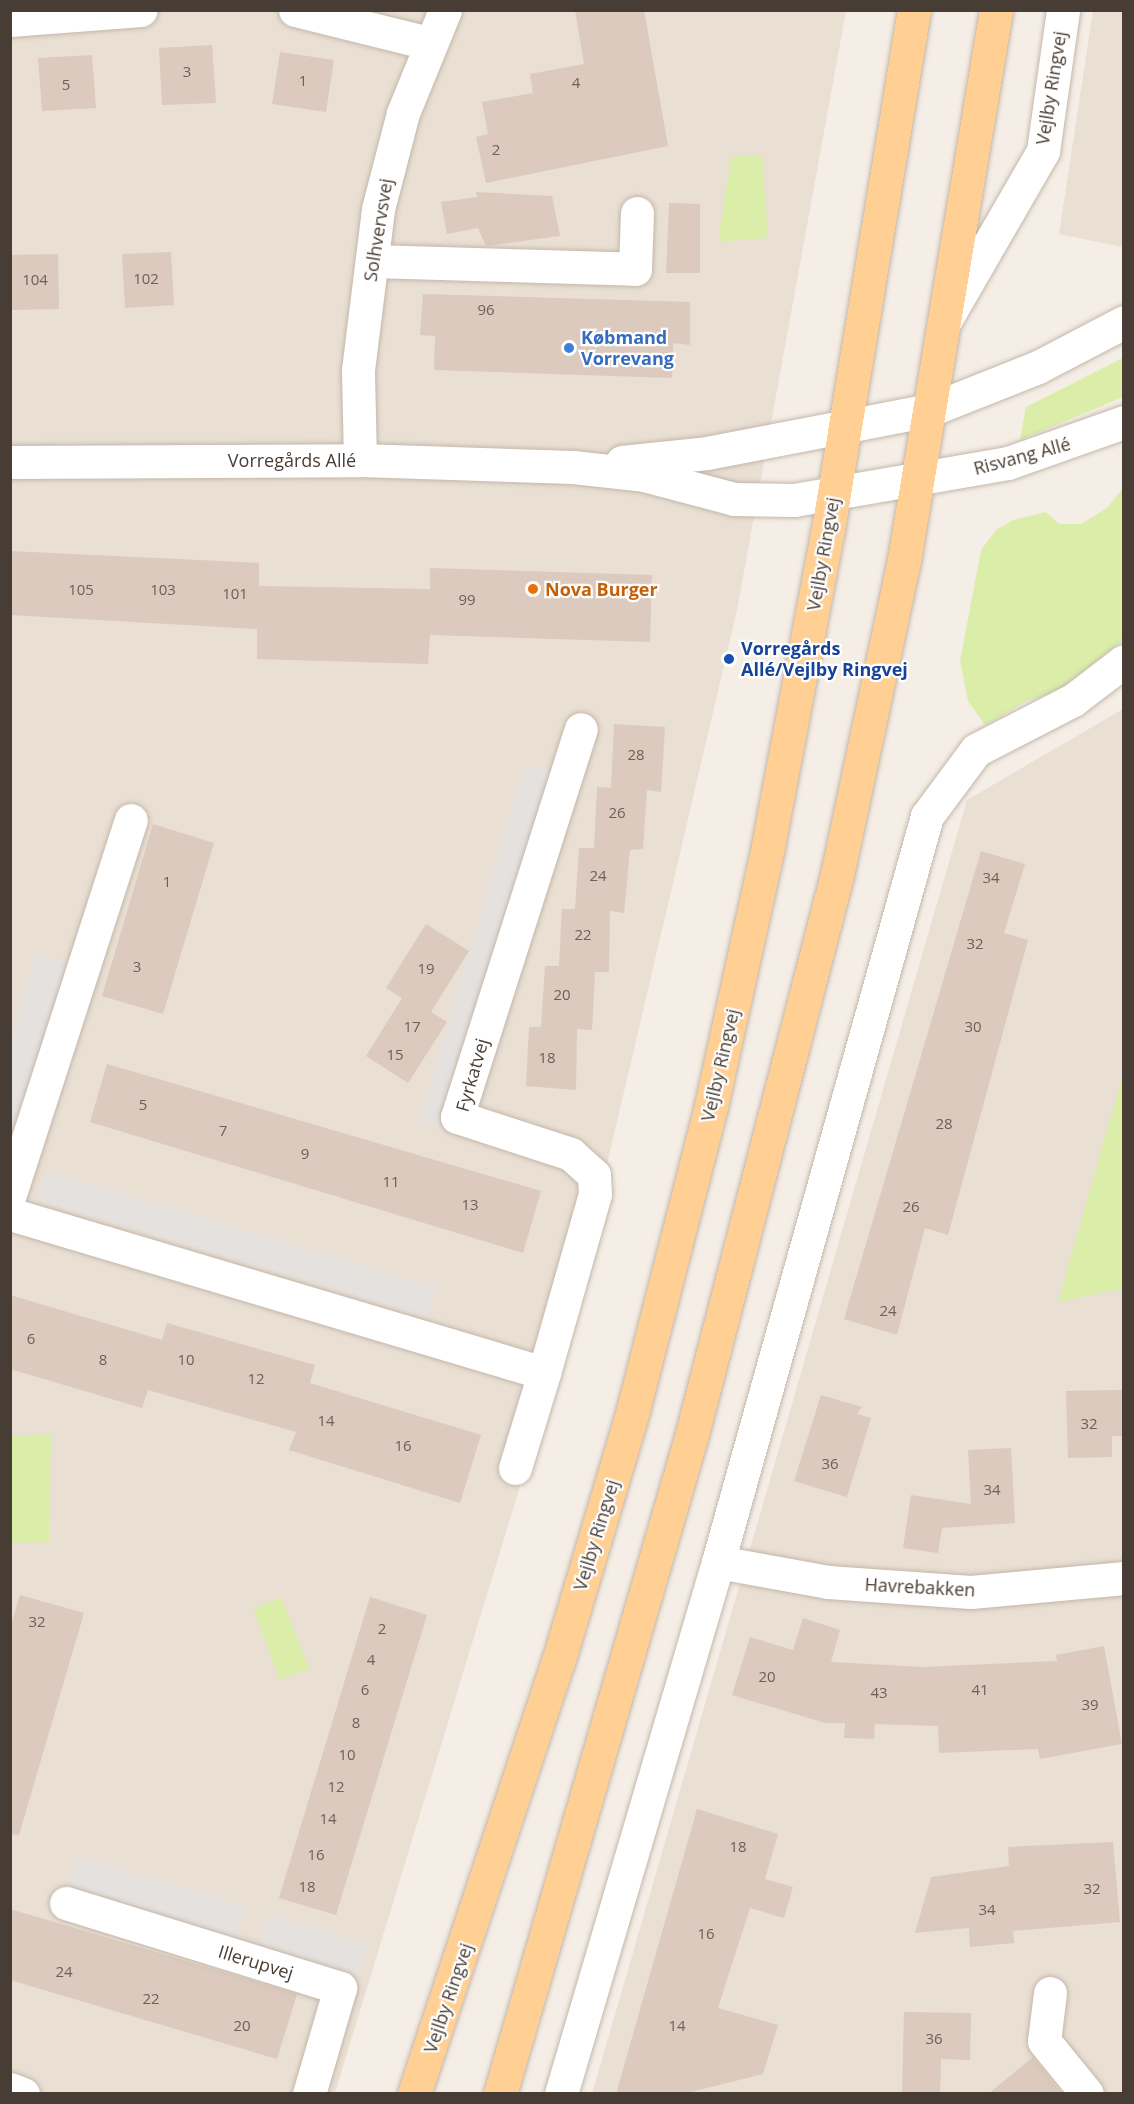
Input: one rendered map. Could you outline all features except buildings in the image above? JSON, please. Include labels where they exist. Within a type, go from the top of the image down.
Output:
[{"type":"main road","name":"Vejlby Ringvej","points":[[414,2094],[559,1659],[636,1399],[711,1106],[768,846],[833,497],[914,10]]},
{"type":"main road","name":"Vejlby Ringvej","points":[[500,2094],[692,1434],[803,1012],[918,482],[996,10]]},
{"type":"street","points":[[10,20],[141,10]]},
{"type":"street","points":[[295,10],[428,43]]},
{"type":"street","name":"Solhvervsvej","points":[[360,460],[358,370],[381,199],[428,43],[445,10]]},
{"type":"street","name":"Vejlby Ringvej","points":[[946,319],[1042,152],[1063,10]]},
{"type":"street","points":[[372,261],[635,268],[637,213]]},
{"type":"street","points":[[930,410],[1038,367],[1124,322]]},
{"type":"street","name":"Vorregårds Allé","points":[[573,467],[706,453],[930,410]]},
{"type":"street","name":"Risvang Allé","points":[[833,497],[1008,463],[1124,422]]},
{"type":"street","name":"Vorregårds Allé","points":[[10,462],[360,460],[573,467],[644,475],[734,499],[833,497]]},
{"type":"street","points":[[561,2094],[718,1562],[927,816],[976,750],[1073,699],[1124,661]]},
{"type":"street","name":"Fyrkatvej","points":[[515,1468],[595,1194],[594,1175],[571,1154],[457,1118],[581,729]]},
{"type":"street","points":[[10,1194],[131,820]]},
{"type":"street","points":[[10,1214],[544,1373]]},
{"type":"street","name":"Havrebakken","points":[[718,1562],[828,1582],[971,1592],[1124,1578]]},
{"type":"street","name":"Illerupvej","points":[[66,1903],[340,1988],[309,2094]]},
{"type":"street","points":[[1050,1993],[1044,2041],[1087,2094]]},
{"type":"street","points":[[10,2089],[23,2094]]},
{"type":"shaded area","points":[[11,11],[846,11],[737,610],[570,1322],[335,2093],[11,2094]]},
{"type":"shaded area","points":[[1093,11],[1123,11],[1123,247],[1059,234]]},
{"type":"shaded area","points":[[1123,709],[1123,2093],[592,2094],[967,800]]},
{"type":"shaded area","points":[[525,764],[558,774],[452,1130],[419,1120]]},
{"type":"shaded area","points":[[36,953],[71,964],[11,1160],[11,1039]]},
{"type":"shaded area","points":[[46,1171],[437,1288],[428,1318],[37,1200]]},
{"type":"shaded area","points":[[76,1857],[246,1906],[237,1938],[67,1888]]},
{"type":"shaded area","points":[[268,1914],[368,1945],[358,1976],[259,1944]]},
{"type":"green space","points":[[762,155],[768,238],[718,242],[731,157]]},
{"type":"green space","points":[[1123,358],[1123,397],[1020,440],[1026,407]]},
{"type":"green space","points":[[1123,488],[1123,640],[1057,692],[1027,701],[985,725],[968,701],[960,661],[981,550],[996,530],[1013,520],[1046,512],[1059,524],[1081,524],[1107,508]]},
{"type":"green space","points":[[1123,1074],[1123,1288],[1058,1302]]},
{"type":"green space","points":[[51,1434],[49,1542],[11,1543],[11,1436]]},
{"type":"green space","points":[[281,1597],[309,1669],[280,1680],[253,1609]]},
{"type":"place","name":"Købmand Vorrevang","points":[[569,348]]},
{"type":"place","name":"Nova Burger","points":[[533,589]]},
{"type":"place","name":"Vorregårds Allé/Vejlby Ringvej","points":[[729,659]]}]
